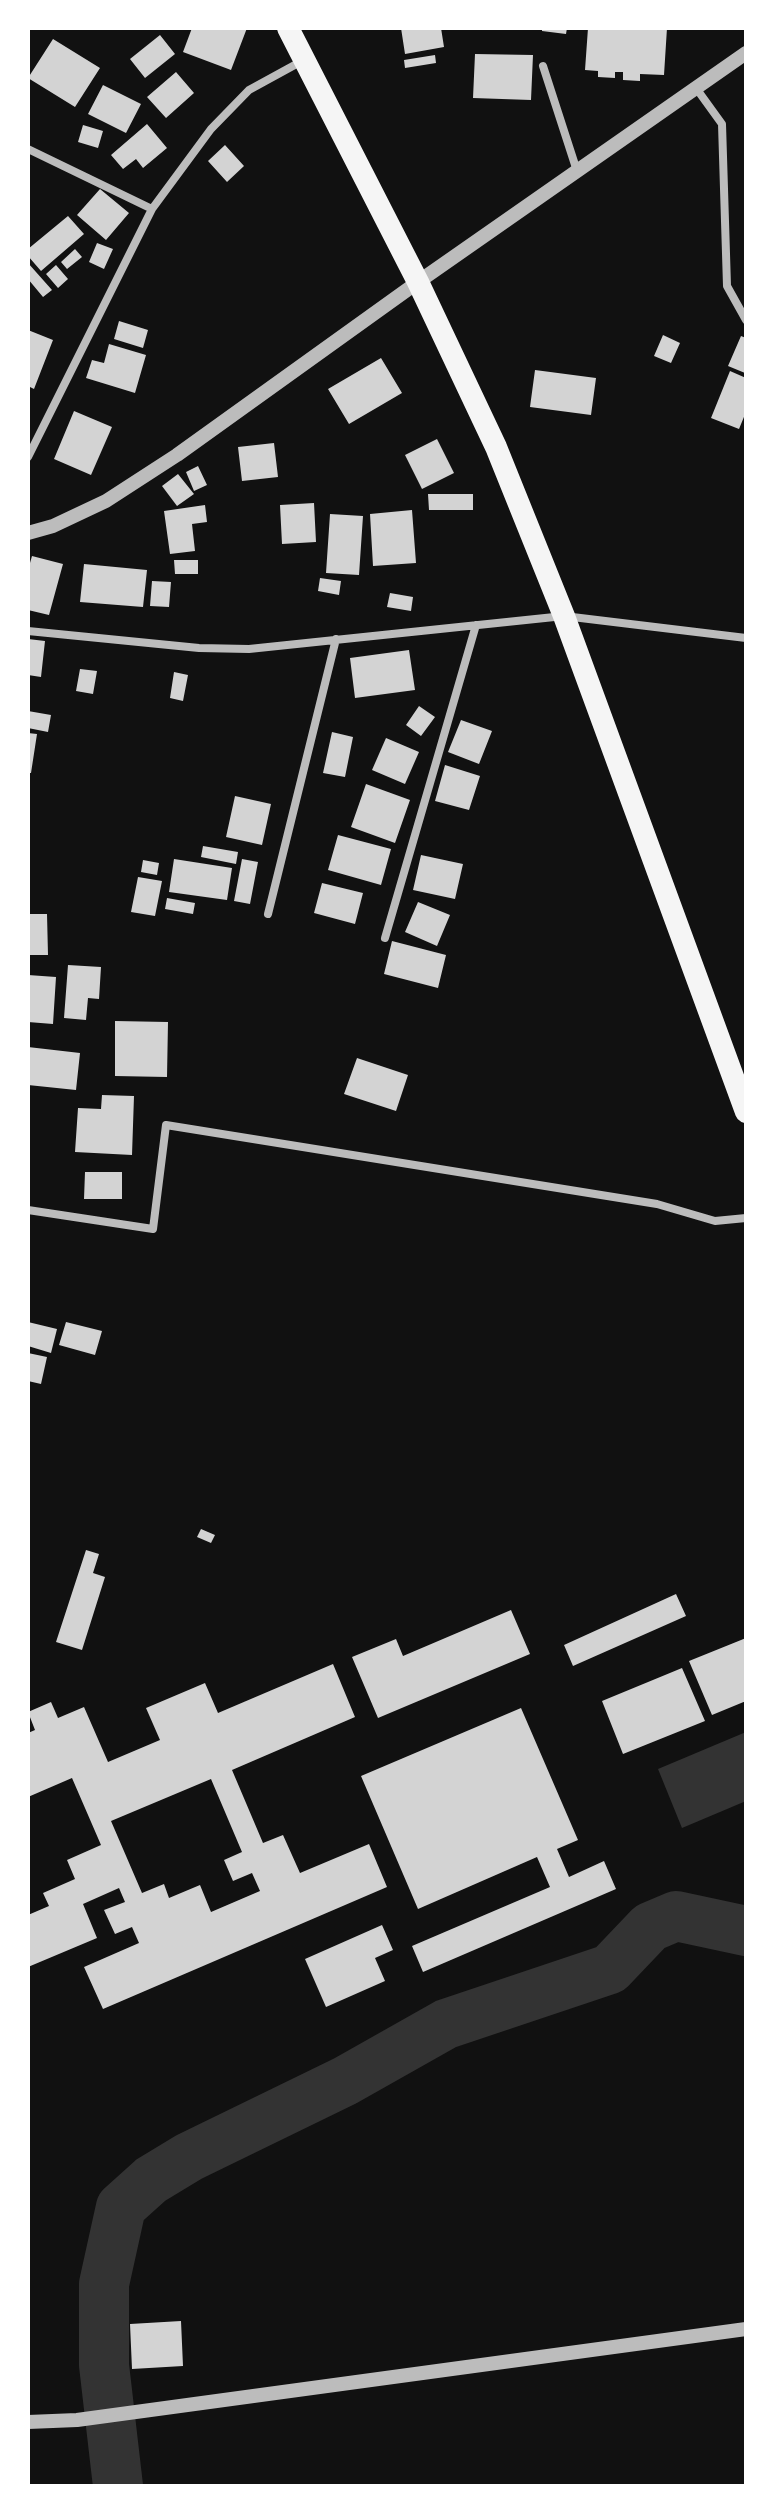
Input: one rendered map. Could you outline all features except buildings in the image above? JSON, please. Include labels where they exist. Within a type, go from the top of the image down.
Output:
[{"type":"highway","points":[[288,28],[418,282],[496,447],[564,616],[746,1112]]},
{"type":"street","points":[[28,533],[53,526],[106,501],[142,478],[746,53]]},
{"type":"street","points":[[28,457],[152,209],[211,129],[249,90],[303,60]]},
{"type":"street","points":[[543,66],[577,171]]},
{"type":"street","points":[[696,88],[722,124],[727,286],[746,320]]},
{"type":"street","points":[[28,149],[152,209]]},
{"type":"street","points":[[28,631],[199,648],[249,649],[564,616],[746,638]]},
{"type":"street","points":[[385,938],[476,625]]},
{"type":"street","points":[[268,914],[336,639]]},
{"type":"street","points":[[28,1210],[153,1229],[166,1125],[657,1204],[715,1221],[746,1218]]},
{"type":"street","points":[[28,2422],[77,2420],[746,2329]]},
{"type":"shaded area","points":[[746,1732],[746,1801],[682,1828],[658,1769]]},
{"type":"waterway","points":[[118,2486],[104,2365],[104,2284],[121,2207],[151,2180],[189,2157],[345,2081],[446,2024],[610,1969],[650,1927],[676,1916],[746,1931]]}]
